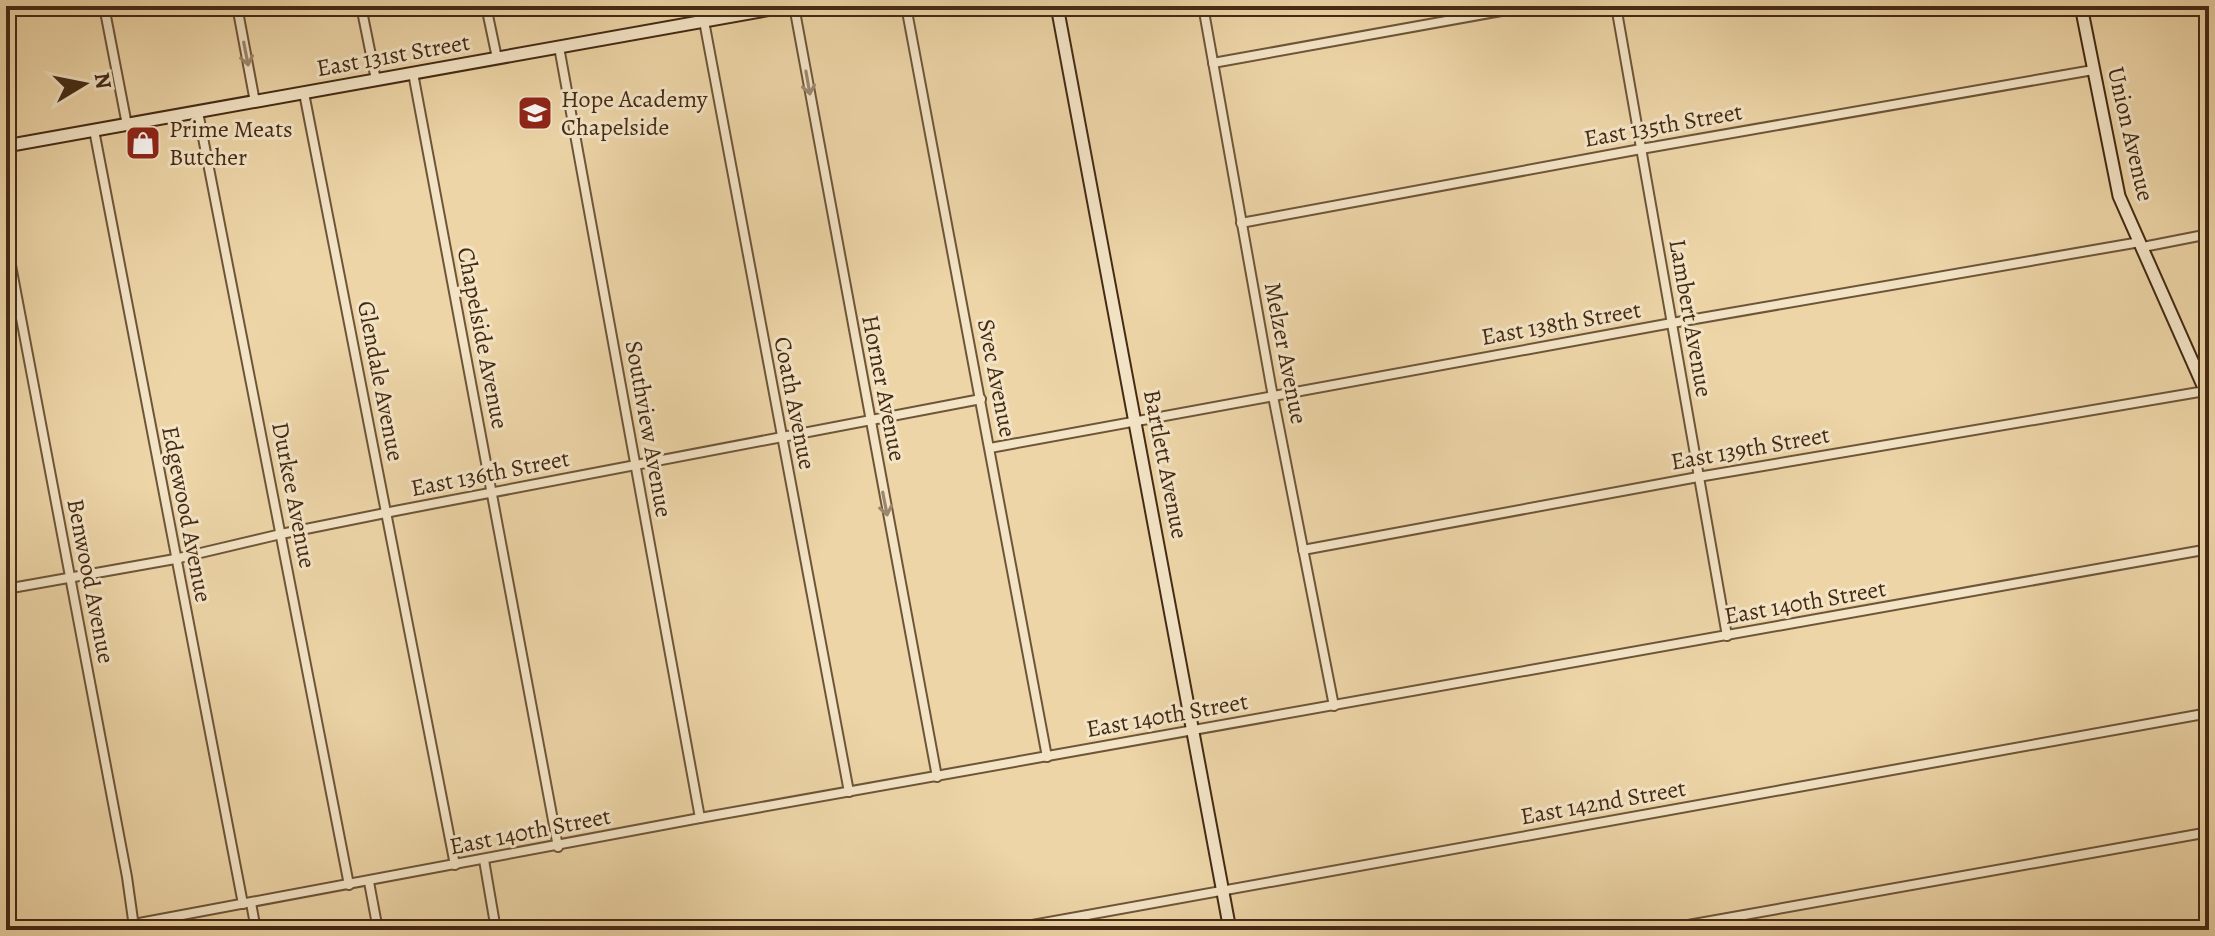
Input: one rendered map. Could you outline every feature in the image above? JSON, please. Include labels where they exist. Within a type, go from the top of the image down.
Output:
[{"type":"street","points":[[104,6],[127,125]]},
{"type":"street","points":[[237,6],[255,102]]},
{"type":"street","points":[[361,6],[376,80]]},
{"type":"street","points":[[486,6],[497,58]]},
{"type":"street","name":"Svec Avenue","points":[[906,6],[1047,757]]},
{"type":"street","name":"Bartlett Avenue","points":[[1057,6],[1230,930]]},
{"type":"street","name":"Melzer Avenue","points":[[1203,6],[1273,396],[1334,706]]},
{"type":"street","points":[[1213,63],[1529,6]]},
{"type":"street","name":"Lambert Avenue","points":[[1616,6],[1727,636]]},
{"type":"street","name":"Union Avenue","points":[[2081,6],[2116,188],[2207,395]]},
{"type":"street","name":"East 131st Street","points":[[6,146],[784,7]]},
{"type":"street","name":"Horner Avenue","points":[[784,7],[869,420],[937,777]]},
{"type":"street","name":"Coath Avenue","points":[[704,21],[849,792]]},
{"type":"street","name":"Southview Avenue","points":[[559,47],[700,818]]},
{"type":"street","name":"East 135th Street","points":[[1241,223],[2093,70]]},
{"type":"street","name":"Chapelside Avenue","points":[[413,73],[558,847]]},
{"type":"street","name":"Glendale Avenue","points":[[304,93],[455,865]]},
{"type":"street","name":"Durkee Avenue","points":[[198,112],[349,885]]},
{"type":"street","name":"Edgewood Avenue","points":[[94,130],[175,559],[247,903],[256,930]]},
{"type":"street","name":"East 138th Street","points":[[990,448],[1672,323],[2209,234]]},
{"type":"street","name":"Benwood Avenue","points":[[6,239],[134,927]]},
{"type":"street","name":"East 139th Street","points":[[1303,550],[1698,477],[2207,395]]},
{"type":"street","name":"East 136th Street","points":[[6,589],[175,559],[281,534],[492,492],[981,399]]},
{"type":"street","name":"East 140th Street","points":[[134,927],[700,818],[2209,549]]},
{"type":"street","name":"East 142nd Street","points":[[1004,930],[2209,713]]},
{"type":"street","points":[[1660,930],[2209,832]]},
{"type":"street","points":[[484,860],[496,930]]},
{"type":"street","points":[[369,882],[378,930]]},
{"type":"place","name":"Hope Academy Chapelside","points":[[535,113]]},
{"type":"place","name":"Prime Meats Butcher","points":[[143,143]]}]
